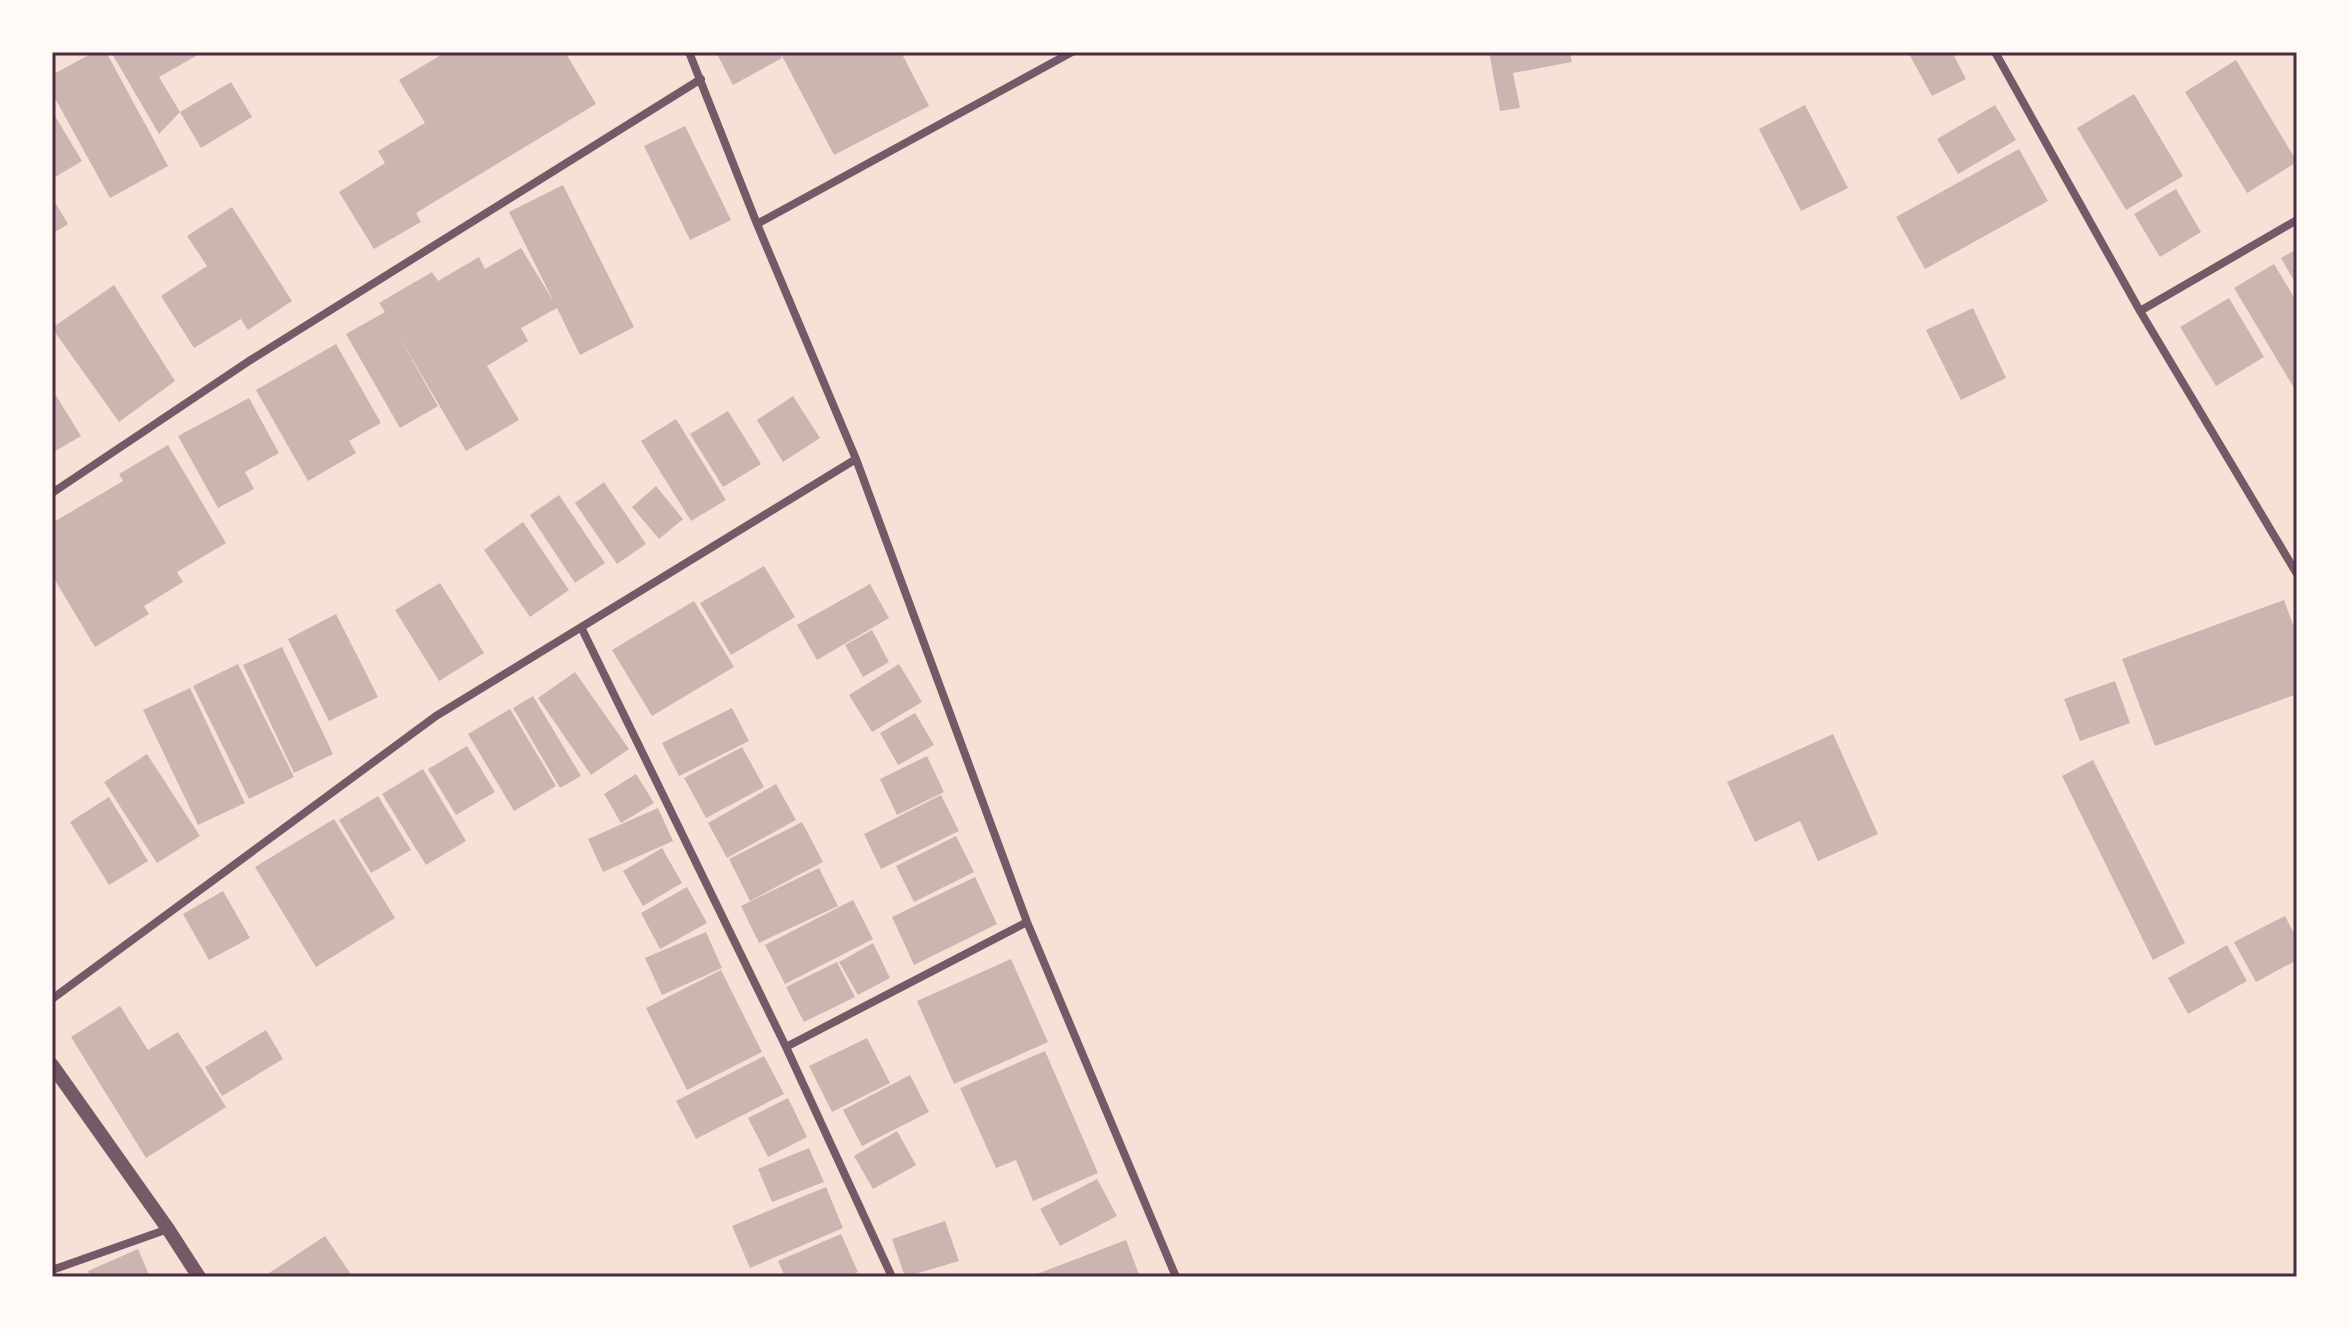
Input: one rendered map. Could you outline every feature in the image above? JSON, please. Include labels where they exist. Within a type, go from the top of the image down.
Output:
[{"type":"street","points":[[689,52],[856,459],[1027,922],[1176,1277]]},
{"type":"street","points":[[757,224],[1072,52]]},
{"type":"street","points":[[1995,52],[2140,311],[2297,574]]},
{"type":"street","points":[[52,493],[249,361],[701,79]]},
{"type":"street","points":[[2140,311],[2297,220]]},
{"type":"street","points":[[52,999],[436,716],[856,459]]},
{"type":"street","points":[[581,627],[786,1047],[892,1277]]},
{"type":"street","points":[[786,1047],[1027,922]]},
{"type":"street","points":[[52,1065],[199,1277]]},
{"type":"street","points":[[52,1270],[168,1229]]},
{"type":"building","points":[[94,52],[106,52],[168,166],[110,198],[52,93],[52,75]]},
{"type":"building","points":[[111,52],[203,52],[159,77],[180,112],[159,134]]},
{"type":"building","points":[[446,52],[565,52],[596,104],[416,213],[421,222],[374,249],[339,192],[385,163],[378,151],[425,123],[399,80]]},
{"type":"building","points":[[716,52],[779,52],[782,58],[733,85]]},
{"type":"building","points":[[780,52],[901,52],[929,106],[834,155]]},
{"type":"building","points":[[1489,52],[1570,52],[1572,62],[1513,73],[1520,108],[1500,111]]},
{"type":"building","points":[[1908,52],[1952,52],[1966,79],[1932,96]]},
{"type":"building","points":[[2236,60],[2297,162],[2247,193],[2185,92]]},
{"type":"building","points":[[231,82],[252,117],[201,148],[180,112]]},
{"type":"building","points":[[2134,94],[2183,176],[2126,210],[2077,128]]},
{"type":"building","points":[[1805,105],[1848,188],[1801,211],[1759,129]]},
{"type":"building","points":[[1995,105],[2016,140],[1958,174],[1937,139]]},
{"type":"building","points":[[52,111],[82,161],[52,179]]},
{"type":"building","points":[[685,126],[731,220],[690,240],[644,146]]},
{"type":"building","points":[[2019,149],[2048,201],[1925,269],[1896,217]]},
{"type":"building","points":[[563,185],[634,327],[580,355],[557,308],[521,328],[528,341],[487,366],[519,420],[466,451],[397,333],[438,406],[400,428],[346,334],[385,312],[379,303],[432,272],[438,281],[479,257],[485,269],[521,248],[554,302],[509,212]]},
{"type":"building","points":[[2176,189],[2201,232],[2160,257],[2134,214]]},
{"type":"building","points":[[52,197],[68,224],[52,234]]},
{"type":"building","points":[[232,207],[292,301],[248,330],[241,319],[194,348],[161,296],[207,266],[187,236]]},
{"type":"building","points":[[2297,249],[2297,286],[2281,258]]},
{"type":"building","points":[[2274,264],[2297,302],[2297,393],[2234,288]]},
{"type":"building","points":[[114,285],[175,381],[119,422],[52,328]]},
{"type":"building","points":[[2229,298],[2264,357],[2216,386],[2180,327]]},
{"type":"building","points":[[1973,308],[2006,378],[1961,400],[1926,330]]},
{"type":"building","points":[[336,344],[381,423],[349,441],[356,453],[308,481],[256,390]]},
{"type":"building","points":[[52,389],[81,436],[52,453]]},
{"type":"building","points":[[793,396],[820,438],[783,462],[757,420]]},
{"type":"building","points":[[249,398],[279,453],[245,472],[254,489],[218,508],[178,436]]},
{"type":"building","points":[[728,411],[761,464],[723,487],[690,434]]},
{"type":"building","points":[[676,419],[726,500],[691,521],[641,441]]},
{"type":"building","points":[[168,445],[226,543],[177,572],[183,582],[144,606],[149,614],[95,647],[52,575],[52,523],[123,481],[119,474]]},
{"type":"building","points":[[604,482],[646,544],[617,564],[575,503]]},
{"type":"building","points":[[656,486],[683,519],[659,539],[632,507]]},
{"type":"building","points":[[559,495],[605,563],[575,583],[530,515]]},
{"type":"building","points":[[523,522],[569,590],[530,617],[484,550]]},
{"type":"building","points":[[764,566],[795,617],[731,655],[700,603]]},
{"type":"building","points":[[440,583],[484,653],[439,681],[395,610]]},
{"type":"building","points":[[870,584],[889,618],[817,660],[797,625]]},
{"type":"building","points":[[2284,600],[2297,635],[2297,694],[2155,746],[2122,659]]},
{"type":"building","points":[[694,601],[734,667],[652,716],[612,650]]},
{"type":"building","points":[[336,614],[378,697],[329,721],[288,639]]},
{"type":"building","points":[[872,630],[889,662],[863,677],[845,645]]},
{"type":"building","points":[[282,647],[333,754],[294,773],[243,665]]},
{"type":"building","points":[[238,664],[294,777],[249,799],[193,686]]},
{"type":"building","points":[[899,664],[922,702],[872,732],[849,695]]},
{"type":"building","points":[[575,672],[629,749],[591,775],[538,698]]},
{"type":"building","points":[[2115,681],[2130,723],[2080,741],[2064,699]]},
{"type":"building","points":[[190,688],[245,803],[198,825],[143,710]]},
{"type":"building","points":[[533,696],[581,776],[560,788],[513,708]]},
{"type":"building","points":[[732,708],[749,741],[679,776],[662,743]]},
{"type":"building","points":[[510,709],[556,786],[514,811],[468,734]]},
{"type":"building","points":[[915,713],[934,745],[898,765],[880,733]]},
{"type":"building","points":[[1833,734],[1878,834],[1818,861],[1800,821],[1755,842],[1727,782]]},
{"type":"building","points":[[467,746],[495,792],[456,815],[428,769]]},
{"type":"building","points":[[742,747],[764,787],[706,818],[684,778]]},
{"type":"building","points":[[147,754],[200,836],[157,863],[104,782]]},
{"type":"building","points":[[927,756],[944,792],[897,815],[880,779]]},
{"type":"building","points":[[2093,760],[2185,943],[2153,960],[2062,776]]},
{"type":"building","points":[[423,769],[466,841],[426,865],[382,794]]},
{"type":"building","points":[[636,774],[654,803],[621,823],[604,794]]},
{"type":"building","points":[[776,784],[796,820],[727,858],[708,823]]},
{"type":"building","points":[[941,795],[959,831],[881,869],[864,834]]},
{"type":"building","points":[[378,796],[411,850],[371,873],[339,820]]},
{"type":"building","points":[[109,797],[148,861],[109,885],[70,822]]},
{"type":"building","points":[[658,808],[673,841],[603,872],[588,839]]},
{"type":"building","points":[[334,819],[395,918],[316,967],[255,867]]},
{"type":"building","points":[[802,822],[823,862],[750,901],[729,859]]},
{"type":"building","points":[[956,836],[974,872],[914,902],[896,866]]},
{"type":"building","points":[[662,848],[682,883],[643,906],[623,871]]},
{"type":"building","points":[[819,868],[838,906],[759,943],[741,906]]},
{"type":"building","points":[[975,877],[997,924],[914,965],[892,917]]},
{"type":"building","points":[[687,887],[707,923],[660,949],[641,913]]},
{"type":"building","points":[[223,891],[250,938],[209,960],[183,914]]},
{"type":"building","points":[[853,900],[873,939],[785,984],[765,945]]},
{"type":"building","points":[[2285,916],[2297,939],[2297,960],[2256,982],[2234,942]]},
{"type":"building","points":[[706,932],[722,968],[662,995],[645,958]]},
{"type":"building","points":[[873,943],[890,978],[858,995],[839,962]]},
{"type":"building","points":[[2227,945],[2247,981],[2188,1014],[2168,978]]},
{"type":"building","points":[[1011,959],[1048,1042],[954,1084],[917,1001]]},
{"type":"building","points":[[837,962],[855,997],[804,1022],[786,987]]},
{"type":"building","points":[[721,970],[762,1052],[687,1090],[646,1008]]},
{"type":"building","points":[[120,1006],[148,1050],[178,1032],[226,1107],[146,1158],[71,1037]]},
{"type":"building","points":[[266,1030],[283,1059],[222,1096],[205,1067]]},
{"type":"building","points":[[867,1038],[890,1083],[832,1112],[809,1066]]},
{"type":"building","points":[[1045,1051],[1098,1173],[1033,1201],[1016,1160],[996,1168],[960,1088]]},
{"type":"building","points":[[764,1056],[784,1094],[696,1139],[676,1101]]},
{"type":"building","points":[[910,1075],[929,1112],[862,1146],[843,1110]]},
{"type":"building","points":[[788,1098],[807,1137],[768,1157],[748,1118]]},
{"type":"building","points":[[897,1131],[916,1165],[873,1189],[854,1156]]},
{"type":"building","points":[[809,1148],[824,1182],[772,1202],[758,1169]]},
{"type":"building","points":[[1097,1179],[1117,1216],[1060,1246],[1040,1209]]},
{"type":"building","points":[[826,1187],[843,1228],[750,1268],[732,1226]]},
{"type":"building","points":[[945,1221],[959,1261],[905,1277],[892,1239]]},
{"type":"building","points":[[841,1234],[858,1272],[847,1277],[785,1277],[778,1261]]},
{"type":"building","points":[[325,1236],[353,1277],[263,1277]]},
{"type":"building","points":[[1126,1240],[1140,1277],[1029,1277]]},
{"type":"building","points":[[138,1249],[150,1277],[90,1277],[88,1271]]}]
